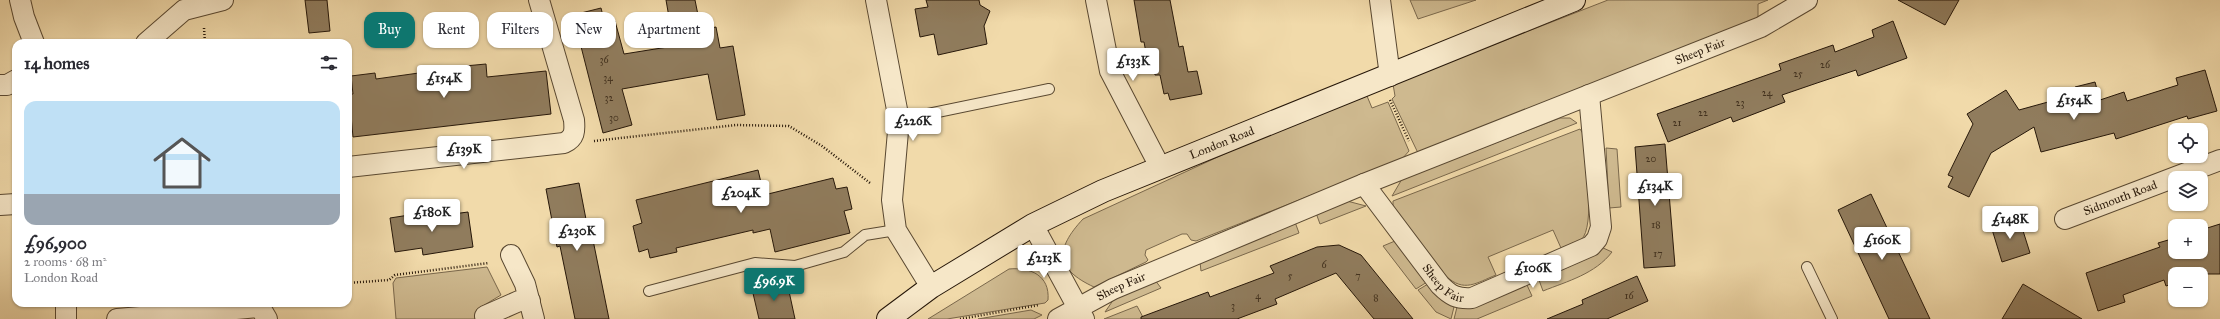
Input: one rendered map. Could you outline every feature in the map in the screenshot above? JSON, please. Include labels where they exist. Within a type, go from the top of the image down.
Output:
[{"type":"street","points":[[20,0],[24,17],[32,39]]},
{"type":"street","points":[[151,39],[184,10],[223,0]]},
{"type":"street","points":[[352,167],[564,143],[570,140],[574,135],[574,120],[538,0]]},
{"type":"street","points":[[876,0],[899,120],[892,200],[896,230],[931,287]]},
{"type":"street","points":[[1096,0],[1110,71],[1160,167]]},
{"type":"street","points":[[1380,0],[1386,77]]},
{"type":"street","name":"London Road","points":[[888,319],[931,287],[1033,225],[1160,167],[1574,0]]},
{"type":"street","name":"Sheep Fair","points":[[1058,319],[1079,309],[1113,289],[1364,184],[1761,27],[1807,0]]},
{"type":"street","points":[[0,85],[7,85],[12,82]]},
{"type":"street","name":"Sheep Fair","points":[[1364,184],[1440,285],[1450,294],[1459,299],[1472,298],[1591,246],[1597,239],[1601,227],[1589,95]]},
{"type":"street","name":"Sidmouth Road","points":[[2065,219],[2220,160]]},
{"type":"street","points":[[0,205],[12,204]]},
{"type":"street","points":[[1033,225],[1079,309]]},
{"type":"street","points":[[513,258],[525,284],[532,310]]},
{"type":"street","points":[[485,316],[519,301],[532,310]]},
{"type":"street","points":[[66,307],[66,319]]},
{"type":"street","points":[[117,319],[263,310]]},
{"type":"lane","points":[[899,120],[1049,89]]},
{"type":"lane","points":[[649,291],[755,263],[795,266],[844,252],[865,235],[896,230]]},
{"type":"lane","points":[[1807,267],[1832,319]]},
{"type":"path","points":[[1386,77],[1418,162]]},
{"type":"path","points":[[570,140],[600,142],[736,125],[789,126],[822,146],[892,200]]},
{"type":"path","points":[[352,283],[389,280],[395,275],[513,258]]},
{"type":"path","points":[[960,319],[1079,309]]},
{"type":"shaded area","points":[[1410,0],[1476,0],[1418,19]]},
{"type":"shaded area","points":[[1608,0],[1768,0],[1758,4],[1758,18],[1418,153],[1392,99],[1395,96],[1393,84]]},
{"type":"shaded area","points":[[1367,96],[1372,108],[1388,102],[1409,151],[1402,159],[1196,241],[1191,240],[1187,234],[1182,234],[1146,250],[1145,255],[1148,260],[1146,262],[1094,287],[1072,273],[1066,265],[1063,258],[1067,240],[1083,219],[1272,132]]},
{"type":"shaded area","points":[[1560,118],[1570,118],[1577,123],[1392,196],[1402,179]]},
{"type":"shaded area","points":[[1580,129],[1584,135],[1589,206],[1588,221],[1585,233],[1581,240],[1574,244],[1561,248],[1553,230],[1488,257],[1496,275],[1470,285],[1459,284],[1446,276],[1393,207],[1393,201]]},
{"type":"shaded area","points":[[1606,148],[1617,149],[1621,207],[1609,208]]},
{"type":"shaded area","points":[[1347,201],[1366,206],[1320,224],[1316,213]]},
{"type":"shaded area","points":[[1295,222],[1299,233],[1201,271],[1200,262]]},
{"type":"shaded area","points":[[1395,241],[1427,282],[1416,289],[1383,246]]},
{"type":"shaded area","points":[[1601,247],[1612,252],[1598,266],[1580,276],[1543,291],[1539,280],[1588,258]]},
{"type":"shaded area","points":[[487,267],[501,295],[476,310],[481,319],[396,319],[393,283],[396,278]]},
{"type":"shaded area","points":[[1009,269],[1024,269],[1037,274],[1046,284],[1048,300],[1045,303],[947,319],[928,319]]},
{"type":"shaded area","points":[[1155,280],[1161,288],[1105,312],[1116,296]]},
{"type":"shaded area","points":[[1428,284],[1439,298],[1454,307],[1451,319],[1436,312],[1418,290]]},
{"type":"shaded area","points":[[1527,285],[1532,296],[1477,319],[1454,319],[1457,307],[1482,304]]},
{"type":"shaded area","points":[[1137,306],[1144,319],[1104,319]]},
{"type":"shaded area","points":[[1031,310],[1042,315],[1034,319],[978,319]]},
{"type":"building","points":[[305,0],[327,0],[330,31],[309,33]]},
{"type":"building","points":[[666,0],[695,0],[697,12],[668,12]]},
{"type":"building","points":[[926,0],[979,0],[980,5],[990,11],[984,26],[987,44],[938,55],[934,34],[920,37],[915,9],[928,7]]},
{"type":"building","points":[[1134,0],[1170,0],[1179,47],[1183,46],[1188,72],[1197,71],[1202,94],[1170,100],[1168,93],[1164,94],[1160,75],[1155,75],[1154,68],[1149,69],[1144,42],[1141,42]]},
{"type":"building","points":[[1898,0],[1959,0],[1945,25]]},
{"type":"building","points":[[601,8],[602,12],[585,12]]},
{"type":"building","points":[[1893,21],[1907,58],[1858,76],[1856,70],[1782,95],[1785,102],[1733,122],[1731,117],[1668,142],[1657,114],[1781,70],[1779,64],[1833,45],[1835,52],[1874,37],[1872,30]]},
{"type":"building","points":[[616,25],[624,54],[662,48],[714,48],[714,27],[716,27],[720,48],[733,46],[745,115],[717,120],[708,74],[622,89],[632,125],[603,133],[581,48],[616,48]]},
{"type":"building","points":[[486,64],[487,77],[546,71],[551,114],[353,137],[352,76],[375,73],[376,79],[433,71],[433,69]]},
{"type":"building","points":[[2205,70],[2217,111],[2188,119],[2187,116],[2116,139],[2114,133],[2041,152],[2034,127],[1991,153],[1969,197],[1948,187],[1953,177],[1948,175],[1973,124],[1967,114],[2006,90],[2019,110],[2077,94],[2075,87],[2095,82],[2100,100],[2124,92],[2127,101],[2178,85],[2176,78]]},
{"type":"building","points":[[1665,144],[1675,266],[1644,268],[1635,147]]},
{"type":"building","points":[[758,170],[764,195],[833,178],[836,189],[847,187],[852,209],[844,211],[850,233],[775,252],[770,229],[753,233],[753,230],[676,248],[677,252],[650,258],[648,249],[639,252],[633,226],[642,223],[636,200]]},
{"type":"building","points":[[579,183],[590,240],[593,240],[609,319],[575,319],[560,246],[557,247],[546,189]]},
{"type":"building","points":[[1871,194],[1930,319],[1889,319],[1838,210]]},
{"type":"building","points":[[468,212],[473,247],[423,255],[422,248],[395,252],[390,218],[422,213],[423,218]]},
{"type":"building","points":[[2019,218],[2030,253],[2002,262],[1991,226]]},
{"type":"building","points":[[2220,224],[2220,274],[2208,274],[2208,267],[2168,267],[2168,285],[2166,286],[2164,280],[2123,295],[2125,302],[2098,311],[2086,273],[2160,247],[2158,243],[2168,240],[2168,259],[2208,259],[2208,228]]},
{"type":"building","points":[[1339,245],[1361,255],[1413,319],[1374,319],[1336,273],[1275,299],[1277,304],[1237,319],[1141,319],[1141,317],[1208,292],[1210,297],[1274,273],[1270,266],[1317,247]]},
{"type":"building","points":[[1637,276],[1648,301],[1607,319],[1547,319],[1583,304],[1582,300]]},
{"type":"building","points":[[787,282],[795,319],[759,319],[752,289]]},
{"type":"building","points":[[2023,284],[2082,319],[2002,319]]}]
